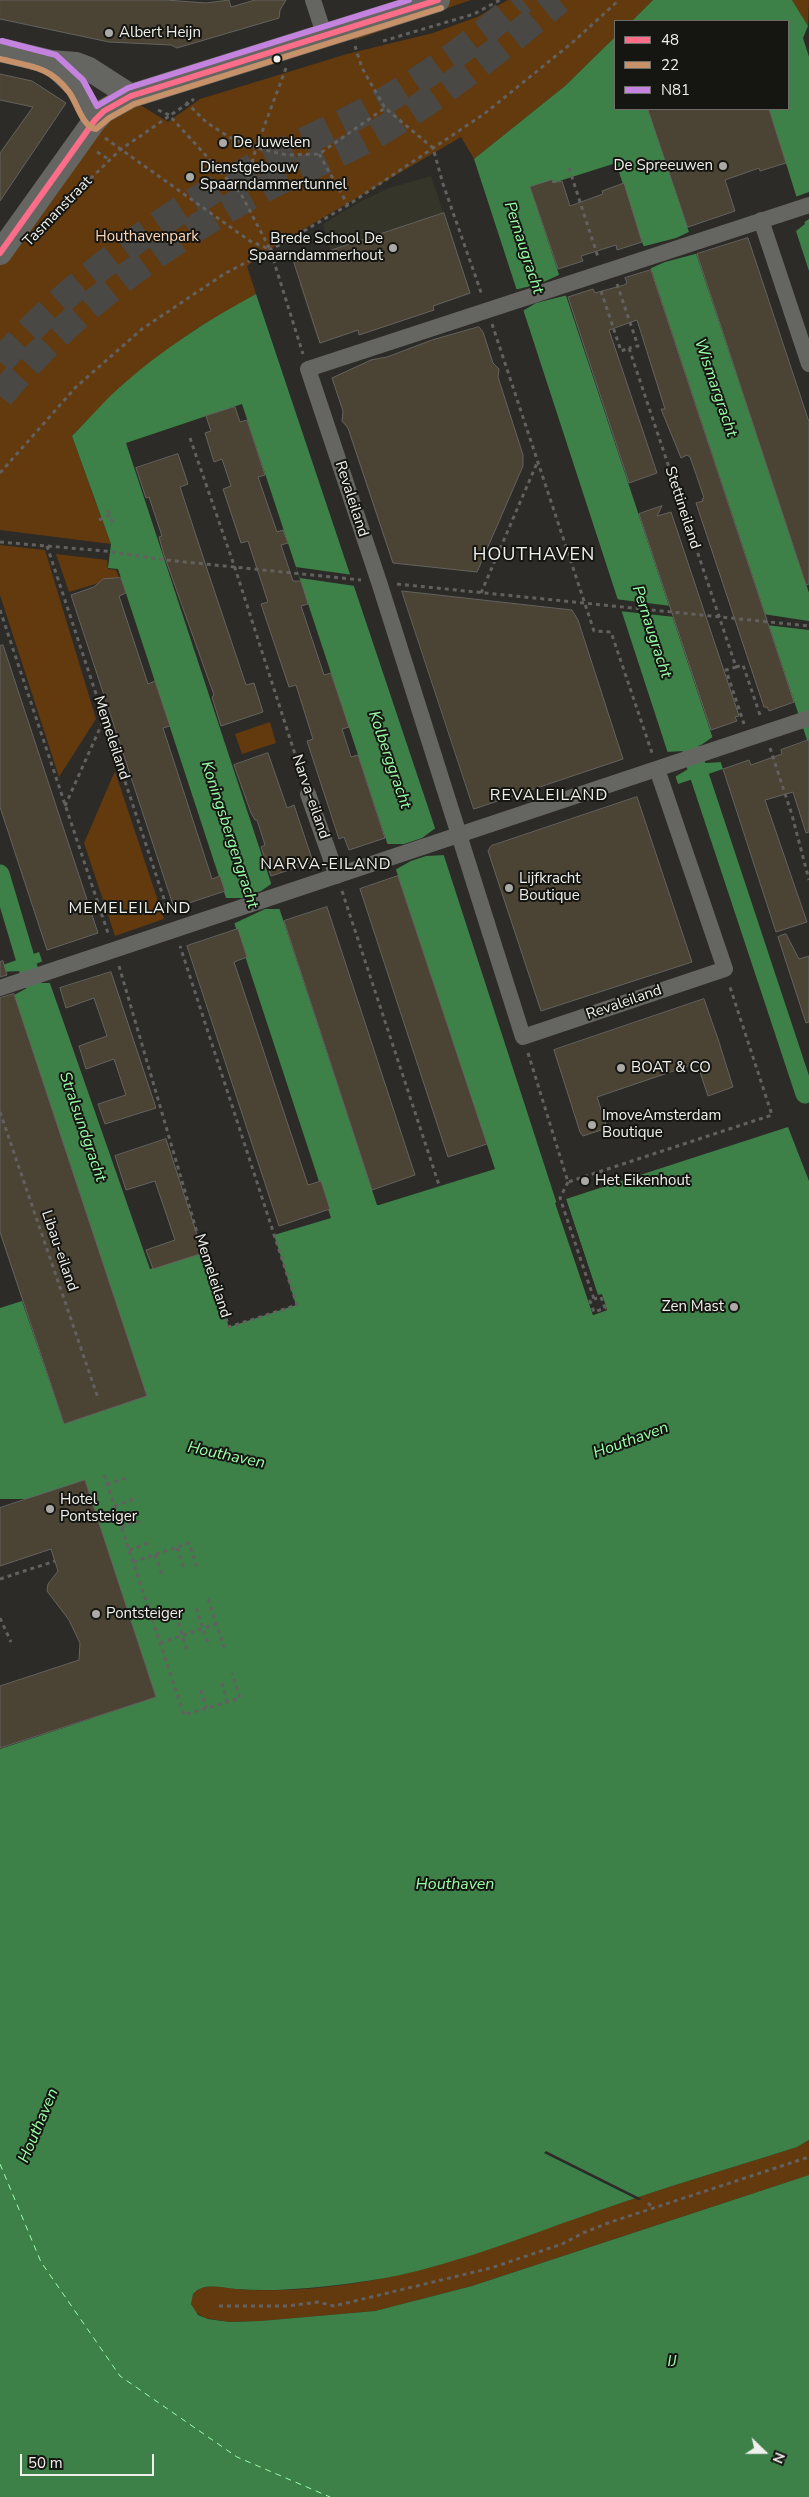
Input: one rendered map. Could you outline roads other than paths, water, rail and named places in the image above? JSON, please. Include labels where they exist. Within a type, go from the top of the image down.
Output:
[{"type":"street","points":[[313,0],[322,30]]},
{"type":"street","points":[[0,50],[51,62],[76,64],[89,69],[123,91],[165,85],[322,30],[398,0]]},
{"type":"street","points":[[123,91],[192,61],[322,30],[352,28],[438,0]]},
{"type":"street","points":[[51,62],[76,86],[91,112]]},
{"type":"street","name":"Tasmanstraat","points":[[0,232],[91,112],[123,91]]},
{"type":"street","name":"Tasmanstraat","points":[[0,253],[40,194],[91,112]]},
{"type":"street","points":[[804,206],[761,220],[809,364]]},
{"type":"street","name":"Revaleiland","points":[[659,768],[725,969],[523,1037],[452,838],[379,582],[308,369],[761,220]]},
{"type":"street","points":[[0,988],[803,720]]},
{"type":"street","name":"Narva-eiland","points":[[308,794],[337,876]]},
{"type":"water","points":[[653,0],[792,0],[808,26],[803,38],[809,57],[809,271],[796,231],[805,224],[769,110],[789,110],[789,20],[633,20]]},
{"type":"water","name":"Wismargracht","points":[[614,38],[614,110],[648,110],[809,593],[809,746],[616,163],[553,183],[552,180],[530,187],[723,769],[678,784],[474,159],[565,86]]},
{"type":"water","name":"Houthaven","points":[[256,294],[433,822],[593,1315],[607,1310],[602,1295],[598,1296],[566,1199],[788,1127],[809,1181],[809,2140],[797,2147],[643,2196],[444,2264],[414,2272],[353,2283],[294,2289],[251,2290],[207,2287],[197,2290],[193,2294],[191,2304],[198,2315],[208,2319],[230,2322],[375,2311],[472,2286],[809,2175],[809,2497],[0,2497],[0,1749],[156,1697],[85,1481],[27,1499],[0,1499],[0,1308],[22,1301],[64,1424],[146,1395],[0,966],[39,952],[150,1269],[203,1253],[229,1327],[296,1305],[274,1235],[331,1218],[118,569],[108,568],[111,544],[72,436],[136,373],[185,336]],"holes":[[[242,404],[495,1169],[377,1205],[126,443]]]},
{"type":"waterway","name":"Pernaugracht","points":[[692,753],[805,1094]]},
{"type":"waterway","name":"Stralsundgracht","points":[[0,874],[32,981]]},
{"type":"tunnel","points":[[0,362],[59,302],[124,249],[230,180],[279,153],[356,117],[409,86],[486,31],[522,0]]},
{"type":"tunnel","points":[[0,396],[58,334],[123,279],[158,253],[193,230],[267,187],[376,134],[424,104],[470,71],[559,0]]},
{"type":"place","name":"Albert Heijn","points":[[109,33]]},
{"type":"place","name":"De Juwelen","points":[[223,143]]},
{"type":"place","name":"De Spreeuwen","points":[[723,166]]},
{"type":"place","name":"Dienstgebouw Spaarndammertunnel","points":[[190,177]]},
{"type":"place","name":"Brede School De Spaarndammerhout","points":[[393,248]]},
{"type":"place","name":"Lijfkracht Boutique","points":[[509,888]]},
{"type":"place","name":"BOAT & CO","points":[[621,1068]]},
{"type":"place","name":"ImoveAmsterdam Boutique","points":[[592,1125]]},
{"type":"place","name":"Het Eikenhout","points":[[585,1181]]},
{"type":"place","name":"Zen Mast","points":[[734,1307]]},
{"type":"place","name":"Hotel Pontsteiger","points":[[50,1509]]},
{"type":"place","name":"Pontsteiger","points":[[96,1614]]},
{"type":"district","name":"HOUTHAVEN","points":[[534,556]]},
{"type":"district","name":"REVALEILAND","points":[[549,796]]},
{"type":"district","name":"NARVA-EILAND","points":[[326,865]]},
{"type":"district","name":"MEMELEILAND","points":[[130,909]]},
{"type":"park label","name":"Houthavenpark","points":[[147,237]]},
{"type":"water label","name":"Kolberggracht","points":[[389,760]]},
{"type":"water label","name":"Koningsbergengracht","points":[[229,835]]},
{"type":"water label","name":"IJ","points":[[672,2362]]}]
